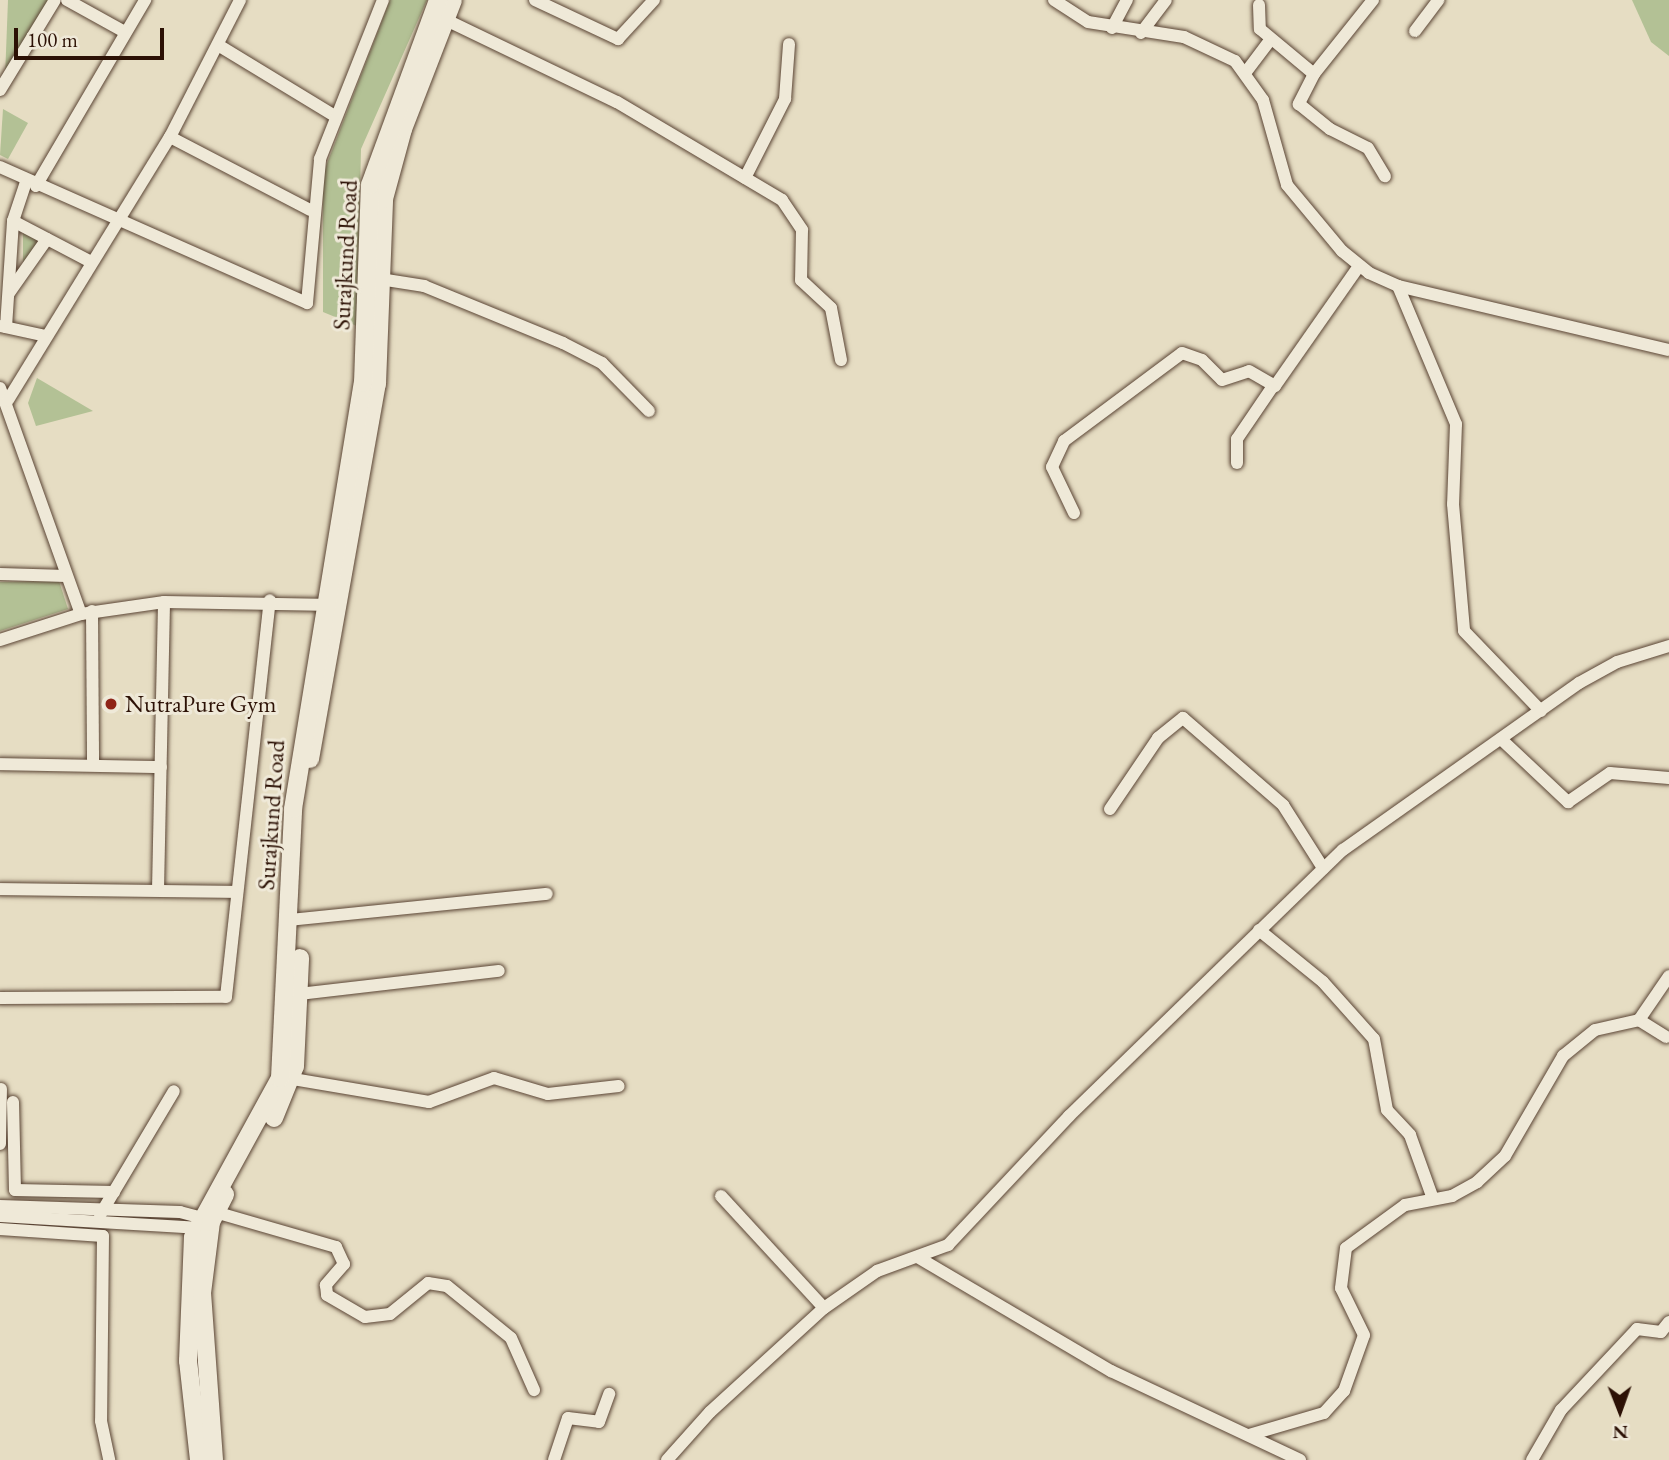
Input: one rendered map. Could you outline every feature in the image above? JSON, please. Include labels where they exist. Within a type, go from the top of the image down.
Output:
[{"type":"main road","name":"Surajkund Road","points":[[199,1460],[187,1333],[207,1221],[280,1078],[306,788],[363,383],[370,185],[438,11],[453,0]]},
{"type":"main road","name":"Surajkund Road","points":[[330,605],[377,384],[380,279],[391,169],[438,11]]},
{"type":"main road","name":"Surajkund Road","points":[[214,1460],[202,1347],[207,1221],[293,1079],[299,994],[295,920]]},
{"type":"street","points":[[0,90],[55,0]]},
{"type":"street","points":[[67,0],[125,32]]},
{"type":"street","points":[[46,336],[3,326],[9,294],[13,221],[31,184],[145,0]]},
{"type":"street","points":[[8,400],[170,137],[240,0]]},
{"type":"street","points":[[0,167],[31,184],[303,303],[312,289],[310,211],[333,115],[383,0]]},
{"type":"street","points":[[535,0],[618,39],[654,0]]},
{"type":"street","points":[[1054,0],[1075,16],[1112,28],[1207,45],[1246,72],[1263,100],[1287,185],[1359,266],[1398,286],[1669,350]]},
{"type":"street","points":[[1112,28],[1127,0]]},
{"type":"street","points":[[1141,33],[1166,0]]},
{"type":"street","points":[[1373,0],[1314,74],[1301,108],[1368,148],[1385,176]]},
{"type":"street","points":[[1415,31],[1438,0]]},
{"type":"street","points":[[1259,5],[1256,20],[1270,40],[1314,74]]},
{"type":"street","points":[[438,11],[617,102],[782,200],[800,225],[801,280],[831,308],[841,360]]},
{"type":"street","points":[[1246,72],[1270,40]]},
{"type":"street","points":[[745,178],[785,99],[789,44]]},
{"type":"street","points":[[218,45],[333,115]]},
{"type":"street","points":[[170,137],[310,211]]},
{"type":"street","points":[[13,221],[92,262]]},
{"type":"street","points":[[9,294],[47,239]]},
{"type":"street","points":[[1237,463],[1237,439],[1359,266]]},
{"type":"street","points":[[380,279],[424,286],[563,342],[602,363],[649,411]]},
{"type":"street","points":[[1398,286],[1455,424],[1453,504],[1464,631],[1541,711]]},
{"type":"street","points":[[1074,513],[1053,470],[1058,447],[1166,360],[1188,352],[1222,380],[1249,370],[1273,386]]},
{"type":"street","points":[[0,388],[8,400],[66,576],[86,612],[93,763]]},
{"type":"street","points":[[0,574],[66,576]]},
{"type":"street","points":[[0,998],[223,999],[270,600]]},
{"type":"street","points":[[0,640],[86,612],[164,602],[270,600],[330,605]]},
{"type":"street","points":[[158,890],[164,602]]},
{"type":"street","points":[[667,1460],[710,1412],[824,1308],[877,1271],[919,1258],[948,1245],[1323,868],[1541,711],[1617,662],[1669,646]]},
{"type":"street","points":[[1110,809],[1158,738],[1183,718],[1283,805],[1323,868]]},
{"type":"street","points":[[1502,740],[1568,802],[1610,773],[1669,778]]},
{"type":"street","points":[[0,764],[93,763],[162,767]]},
{"type":"street","points":[[0,889],[237,892]]},
{"type":"street","points":[[295,920],[547,894]]},
{"type":"street","points":[[1259,930],[1323,982],[1374,1039],[1389,1115],[1410,1135],[1433,1199]]},
{"type":"street","points":[[299,994],[499,971]]},
{"type":"street","points":[[1639,1020],[1669,976]]},
{"type":"street","points":[[1249,1435],[1336,1404],[1364,1335],[1342,1294],[1342,1254],[1389,1213],[1470,1187],[1499,1163],[1548,1074],[1574,1046],[1605,1026],[1639,1020],[1665,1037]]},
{"type":"street","points":[[293,1079],[434,1102],[494,1078],[548,1094],[619,1086]]},
{"type":"street","points":[[0,1144],[1,1089]]},
{"type":"street","points":[[0,1229],[100,1214],[174,1091]]},
{"type":"street","points":[[13,1102],[12,1185],[24,1191],[114,1192]]},
{"type":"street","points":[[23,1207],[24,1191]]},
{"type":"street","points":[[721,1196],[824,1308]]},
{"type":"street","points":[[0,1206],[207,1221],[336,1247],[344,1264],[326,1285],[327,1295],[365,1317],[390,1314],[428,1283],[447,1286],[511,1338],[534,1390]]},
{"type":"street","points":[[0,1216],[103,1236],[101,1421],[109,1460]]},
{"type":"street","points":[[919,1258],[1111,1371],[1300,1460]]},
{"type":"street","points":[[1532,1460],[1560,1409],[1637,1329],[1661,1332],[1669,1322]]},
{"type":"street","points":[[554,1460],[568,1418],[599,1422],[609,1394]]},
{"type":"green space","points":[[8,0],[48,0],[5,78]]},
{"type":"green space","points":[[390,0],[427,0],[361,149],[357,326],[323,312],[323,174]]},
{"type":"green space","points":[[1632,0],[1669,0],[1669,56],[1651,42]]},
{"type":"green space","points":[[3,109],[28,123],[8,159],[0,155]]},
{"type":"green space","points":[[23,229],[43,238],[23,269]]},
{"type":"green space","points":[[37,378],[93,411],[36,426],[28,403]]},
{"type":"green space","points":[[59,581],[68,609],[0,631],[0,582]]},
{"type":"place","name":"NutraPure Gym","points":[[111,704]]}]
